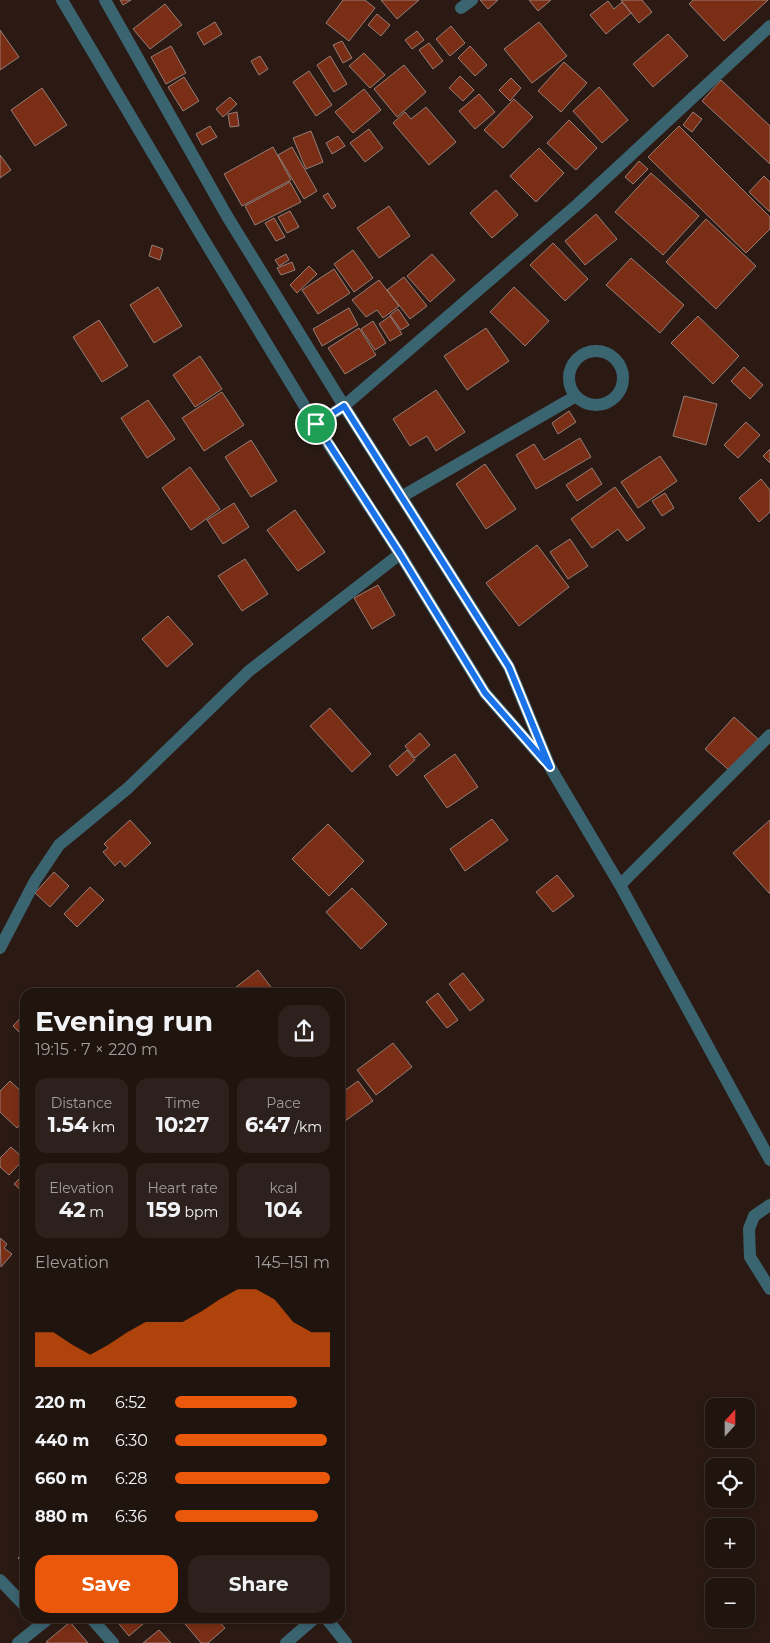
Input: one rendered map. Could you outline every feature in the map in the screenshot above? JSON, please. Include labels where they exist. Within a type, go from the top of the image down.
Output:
[{"type":"street","points":[[62,0],[201,235],[316,424],[400,554],[485,693],[550,767]]},
{"type":"street","points":[[105,0],[227,216],[344,406],[509,667],[550,767],[620,885],[770,1160]]},
{"type":"street","points":[[461,8],[472,0]]},
{"type":"street","points":[[316,424],[344,406],[578,204],[770,26]]},
{"type":"street","points":[[591,351],[613,356],[623,374],[619,392],[612,400],[603,404],[593,405],[583,402],[576,396],[570,386],[569,374],[572,364],[580,355],[591,351]]},
{"type":"street","points":[[401,497],[576,396]]},
{"type":"street","points":[[0,948],[35,881],[58,845],[128,788],[249,670],[400,554]]},
{"type":"street","points":[[620,885],[770,735]]},
{"type":"street","points":[[770,1205],[754,1216],[749,1229],[750,1257],[770,1289]]},
{"type":"street","points":[[0,1580],[20,1601]]},
{"type":"street","points":[[18,1643],[39,1623]]},
{"type":"street","points":[[95,1623],[113,1643]]},
{"type":"street","points":[[286,1643],[309,1623]]},
{"type":"street","points":[[330,1623],[346,1643]]},
{"type":"building","points":[[120,0],[131,0],[123,5]]},
{"type":"building","points":[[343,0],[365,0],[375,8],[349,41],[326,23]]},
{"type":"building","points":[[381,0],[419,0],[397,19]]},
{"type":"building","points":[[480,0],[498,0],[488,9]]},
{"type":"building","points":[[529,0],[551,0],[538,11]]},
{"type":"building","points":[[621,0],[642,0],[652,12],[639,23]]},
{"type":"building","points":[[693,0],[768,0],[724,41],[689,4]]},
{"type":"building","points":[[608,1],[614,9],[622,2],[631,13],[606,34],[590,15]]},
{"type":"building","points":[[165,4],[182,25],[150,49],[133,29]]},
{"type":"building","points":[[377,14],[390,25],[381,36],[368,25]]},
{"type":"building","points":[[215,22],[222,34],[204,45],[197,33]]},
{"type":"building","points":[[539,22],[567,56],[532,83],[504,49]]},
{"type":"building","points":[[451,26],[465,43],[450,56],[436,39]]},
{"type":"building","points":[[0,30],[19,57],[0,70]]},
{"type":"building","points":[[417,31],[424,40],[412,49],[405,40]]},
{"type":"building","points":[[668,34],[688,56],[653,87],[633,64]]},
{"type":"building","points":[[342,41],[352,58],[343,63],[333,45]]},
{"type":"building","points":[[429,43],[443,61],[433,69],[419,50]]},
{"type":"building","points":[[171,46],[186,73],[166,84],[151,57]]},
{"type":"building","points":[[470,46],[487,65],[475,76],[458,58]]},
{"type":"building","points":[[364,53],[385,75],[370,88],[349,66]]},
{"type":"building","points":[[260,56],[268,69],[259,75],[251,61]]},
{"type":"building","points":[[330,56],[347,84],[334,92],[317,65]]},
{"type":"building","points":[[564,62],[587,83],[561,112],[538,91]]},
{"type":"building","points":[[404,65],[426,92],[397,117],[374,89]]},
{"type":"building","points":[[309,71],[332,105],[316,116],[293,82]]},
{"type":"building","points":[[460,76],[474,90],[463,101],[449,88]]},
{"type":"building","points":[[184,77],[199,101],[183,111],[168,87]]},
{"type":"building","points":[[511,78],[521,88],[510,101],[499,90]]},
{"type":"building","points":[[721,80],[770,126],[770,164],[702,101]]},
{"type":"building","points":[[599,87],[628,120],[602,143],[573,111]]},
{"type":"building","points":[[42,88],[67,125],[35,146],[11,110]]},
{"type":"building","points":[[364,89],[381,110],[353,133],[335,112]]},
{"type":"building","points":[[479,94],[495,112],[475,129],[459,111]]},
{"type":"building","points":[[230,97],[237,104],[223,117],[216,109]]},
{"type":"building","points":[[514,99],[533,117],[503,148],[484,130]]},
{"type":"building","points":[[426,107],[456,142],[429,165],[393,123],[405,112],[411,119]]},
{"type":"building","points":[[237,112],[239,126],[230,127],[228,114]]},
{"type":"building","points":[[693,112],[702,119],[692,132],[683,125]]},
{"type":"building","points":[[569,120],[597,148],[576,170],[547,143]]},
{"type":"building","points":[[210,126],[217,137],[202,145],[196,134]]},
{"type":"building","points":[[679,126],[770,217],[770,229],[746,253],[648,157]]},
{"type":"building","points":[[369,129],[383,148],[365,162],[350,143]]},
{"type":"building","points":[[311,131],[323,162],[306,169],[293,138]]},
{"type":"building","points":[[338,136],[345,146],[332,154],[326,143]]},
{"type":"building","points":[[273,147],[291,180],[242,206],[224,174]]},
{"type":"building","points":[[292,147],[317,191],[304,199],[278,155]]},
{"type":"building","points":[[539,148],[564,173],[536,202],[510,176]]},
{"type":"building","points":[[0,155],[11,170],[0,178]]},
{"type":"building","points":[[639,161],[648,169],[633,184],[625,177]]},
{"type":"building","points":[[651,173],[699,216],[663,255],[615,212]]},
{"type":"building","points":[[764,176],[770,182],[770,212],[749,192]]},
{"type":"building","points":[[290,182],[301,202],[255,225],[245,206]]},
{"type":"building","points":[[496,190],[518,215],[492,238],[470,213]]},
{"type":"building","points":[[328,193],[336,206],[332,209],[323,196]]},
{"type":"building","points":[[389,206],[410,236],[379,258],[357,228]]},
{"type":"building","points":[[290,211],[299,227],[287,233],[278,217]]},
{"type":"building","points":[[596,214],[617,239],[585,265],[565,241]]},
{"type":"building","points":[[274,218],[285,237],[276,241],[265,223]]},
{"type":"building","points":[[706,219],[756,266],[716,309],[666,262]]},
{"type":"building","points":[[553,243],[588,279],[565,301],[530,265]]},
{"type":"building","points":[[152,245],[163,249],[160,260],[149,256]]},
{"type":"building","points":[[353,250],[373,278],[354,292],[334,264]]},
{"type":"building","points":[[286,254],[289,260],[279,266],[275,260]]},
{"type":"building","points":[[432,254],[455,280],[430,302],[407,276]]},
{"type":"building","points":[[631,258],[684,305],[660,333],[606,285]]},
{"type":"building","points":[[292,262],[295,270],[281,275],[277,268]]},
{"type":"building","points":[[309,266],[317,274],[297,293],[290,285]]},
{"type":"building","points":[[334,269],[350,293],[318,314],[302,290]]},
{"type":"building","points":[[404,277],[427,306],[410,319],[387,290]]},
{"type":"building","points":[[379,280],[399,306],[383,318],[377,310],[366,317],[352,300]]},
{"type":"building","points":[[158,287],[182,326],[154,343],[130,305]]},
{"type":"building","points":[[514,287],[549,321],[525,346],[490,312]]},
{"type":"building","points":[[349,308],[358,325],[322,346],[313,329]]},
{"type":"building","points":[[398,309],[409,325],[401,330],[390,315]]},
{"type":"building","points":[[390,316],[402,334],[390,341],[379,324]]},
{"type":"building","points":[[698,316],[739,356],[713,384],[671,343]]},
{"type":"building","points":[[99,320],[128,366],[102,382],[73,337]]},
{"type":"building","points":[[373,321],[386,343],[375,350],[361,329]]},
{"type":"building","points":[[359,328],[376,355],[345,374],[328,348]]},
{"type":"building","points":[[486,328],[509,361],[467,390],[444,356]]},
{"type":"building","points":[[200,356],[222,389],[195,407],[173,375]]},
{"type":"building","points":[[744,367],[763,385],[750,399],[731,381]]},
{"type":"building","points":[[436,390],[465,432],[436,451],[427,436],[410,446],[393,419]]},
{"type":"building","points":[[222,392],[244,425],[204,451],[182,418]]},
{"type":"building","points":[[684,396],[717,404],[706,445],[673,436]]},
{"type":"building","points":[[148,400],[175,439],[147,458],[121,418]]},
{"type":"building","points":[[569,411],[576,422],[558,434],[552,423]]},
{"type":"building","points":[[746,422],[760,435],[738,458],[724,445]]},
{"type":"building","points":[[580,438],[591,457],[536,489],[516,455],[534,444],[544,460]]},
{"type":"building","points":[[251,440],[277,481],[251,497],[225,457]]},
{"type":"building","points":[[770,449],[770,463],[763,456]]},
{"type":"building","points":[[660,456],[677,481],[638,508],[621,482]]},
{"type":"building","points":[[485,464],[516,509],[486,529],[456,484]]},
{"type":"building","points":[[190,467],[220,509],[191,530],[162,488]]},
{"type":"building","points":[[592,468],[602,484],[577,501],[566,485]]},
{"type":"building","points":[[761,479],[770,490],[770,512],[759,522],[739,498]]},
{"type":"building","points":[[615,487],[645,528],[627,541],[618,529],[592,548],[571,519]]},
{"type":"building","points":[[665,493],[674,508],[662,516],[652,501]]},
{"type":"building","points":[[234,503],[249,527],[223,544],[207,520]]},
{"type":"building","points":[[295,510],[325,552],[298,571],[267,530]]},
{"type":"building","points":[[570,539],[588,566],[568,579],[550,552]]},
{"type":"building","points":[[537,545],[569,587],[519,626],[486,583]]},
{"type":"building","points":[[245,559],[268,594],[242,611],[218,576]]},
{"type":"building","points":[[378,585],[395,615],[372,629],[354,598]]},
{"type":"building","points":[[168,616],[193,644],[167,667],[142,639]]},
{"type":"building","points":[[330,708],[371,754],[352,772],[310,726]]},
{"type":"building","points":[[734,717],[759,740],[730,771],[705,749]]},
{"type":"building","points":[[420,733],[430,745],[415,758],[405,746]]},
{"type":"building","points":[[407,750],[415,760],[397,776],[389,766]]},
{"type":"building","points":[[455,754],[478,787],[447,808],[424,776]]},
{"type":"building","points":[[492,819],[508,840],[465,871],[450,849]]},
{"type":"building","points":[[130,820],[151,843],[125,867],[120,861],[115,866],[103,852],[108,848],[104,844]]},
{"type":"building","points":[[770,820],[770,894],[733,853]]},
{"type":"building","points":[[328,824],[364,861],[329,896],[292,859]]},
{"type":"building","points":[[54,872],[69,886],[50,907],[35,893]]},
{"type":"building","points":[[557,875],[574,896],[553,912],[536,892]]},
{"type":"building","points":[[90,887],[104,900],[77,927],[64,914]]},
{"type":"building","points":[[352,888],[387,924],[361,949],[326,912]]},
{"type":"building","points":[[258,970],[272,988],[235,988]]},
{"type":"building","points":[[463,973],[484,1000],[470,1011],[449,984]]},
{"type":"building","points":[[438,993],[458,1020],[447,1028],[426,1002]]},
{"type":"building","points":[[20,1018],[20,1033],[13,1026]]},
{"type":"building","points":[[393,1043],[412,1067],[376,1095],[357,1070]]},
{"type":"building","points":[[10,1081],[20,1090],[20,1125],[17,1128],[0,1112],[0,1091]]},
{"type":"building","points":[[358,1081],[373,1101],[345,1121],[345,1090]]},
{"type":"building","points":[[11,1147],[20,1155],[20,1163],[9,1175],[0,1167],[0,1158]]},
{"type":"building","points":[[20,1178],[20,1189],[14,1184]]},
{"type":"building","points":[[0,1238],[7,1244],[4,1248],[12,1254],[1,1267]]},
{"type":"building","points":[[71,1623],[88,1643],[47,1643]]},
{"type":"building","points":[[118,1623],[144,1623],[129,1636]]},
{"type":"building","points":[[184,1623],[220,1623],[225,1628],[208,1643],[201,1643]]},
{"type":"building","points":[[159,1630],[171,1643],[143,1643]]},
{"type":"route","points":[[344,406],[509,667],[550,767],[485,693],[400,554],[316,424],[344,406]]}]
